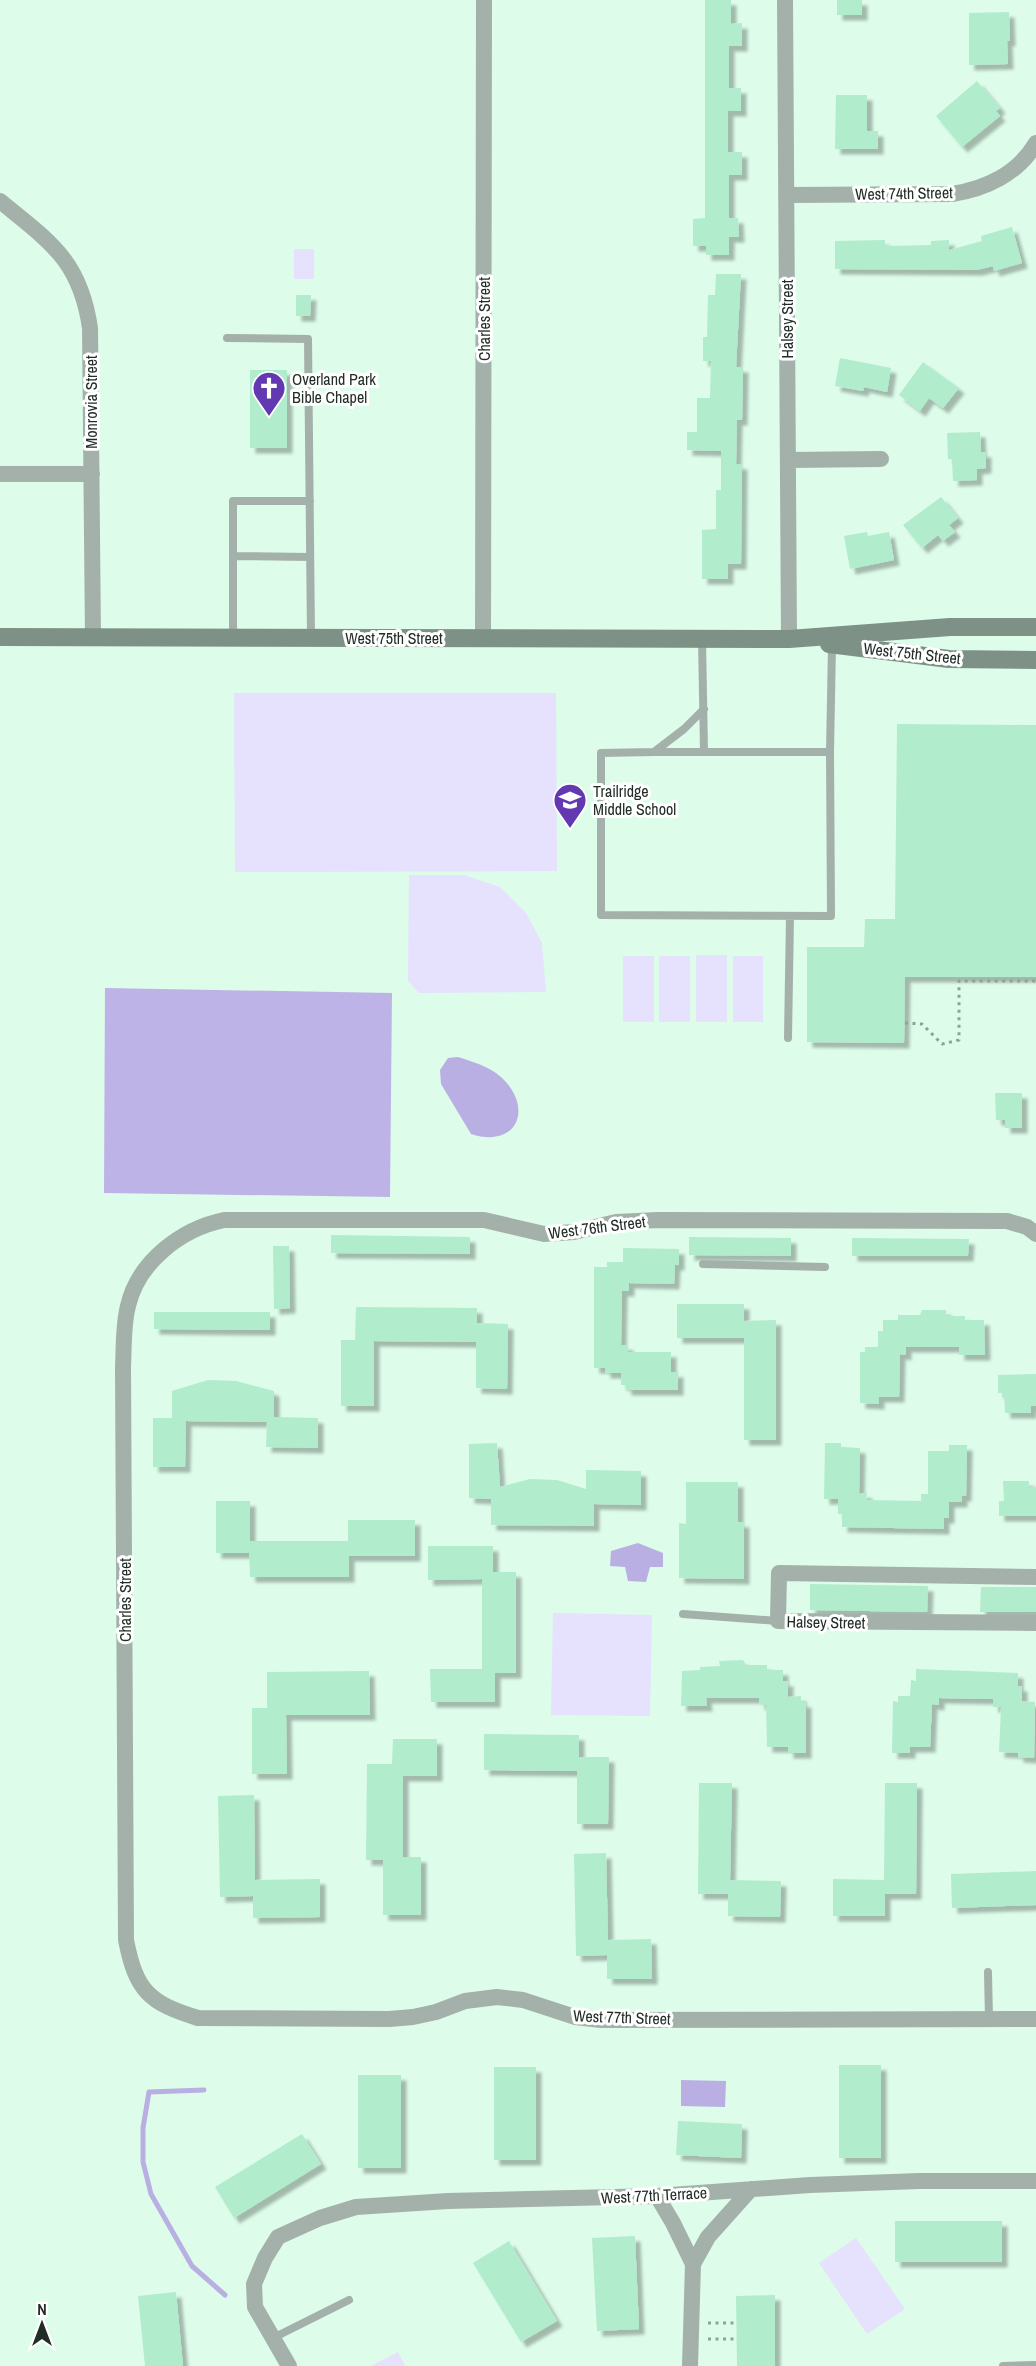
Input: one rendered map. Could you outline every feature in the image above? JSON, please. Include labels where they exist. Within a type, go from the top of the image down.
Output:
[{"type":"main road","name":"West 75th Street","points":[[0,637],[789,639],[950,627],[1036,627]]},
{"type":"main road","name":"West 75th Street","points":[[789,639],[949,659],[1036,660]]},
{"type":"street","name":"Charles Street","points":[[483,638],[484,0]]},
{"type":"street","name":"Halsey Street","points":[[785,0],[789,639]]},
{"type":"street","name":"West 74th Street","points":[[786,195],[952,194],[973,190],[993,182],[1015,168],[1030,153],[1036,143]]},
{"type":"street","name":"Monrovia Street","points":[[0,201],[62,254],[77,277],[87,303],[90,328],[93,638]]},
{"type":"street","points":[[788,460],[880,459]]},
{"type":"street","points":[[0,474],[92,474]]},
{"type":"street","name":"West 76th Street","points":[[164,1250],[181,1237],[207,1224],[224,1220],[484,1220],[544,1234],[574,1232],[616,1222],[658,1220],[1006,1221],[1027,1227],[1036,1234]]},
{"type":"street","name":"Charles Street","points":[[131,1962],[126,1940],[124,1347],[128,1306],[137,1283],[150,1263],[164,1250]]},
{"type":"street","name":"Halsey Street","points":[[1036,1577],[779,1573],[778,1621],[1036,1623]]},
{"type":"street","name":"West 77th Street","points":[[131,1962],[144,1989],[168,2009],[198,2018],[401,2018],[436,2012],[465,2001],[497,1997],[523,2000],[575,2018],[601,2020],[1036,2019]]},
{"type":"street","name":"West 77th Terrace","points":[[273,2338],[255,2307],[254,2284],[265,2258],[278,2237],[320,2218],[356,2207],[448,2201],[657,2196],[919,2181],[1036,2181]]},
{"type":"street","points":[[690,2366],[693,2264],[708,2237],[751,2189]]},
{"type":"street","points":[[657,2196],[693,2264]]},
{"type":"street","points":[[273,2338],[289,2366]]},
{"type":"lane","points":[[227,338],[308,339],[311,638]]},
{"type":"lane","points":[[233,638],[233,501],[310,501]]},
{"type":"lane","points":[[233,556],[310,557]]},
{"type":"lane","points":[[702,639],[704,752]]},
{"type":"lane","points":[[830,752],[601,753],[601,915],[831,916],[832,644]]},
{"type":"lane","points":[[654,752],[684,729],[704,709]]},
{"type":"lane","points":[[788,1038],[790,916]]},
{"type":"lane","points":[[703,1264],[825,1267]]},
{"type":"lane","points":[[683,1614],[778,1621]]},
{"type":"lane","points":[[988,1972],[989,2019]]},
{"type":"lane","points":[[273,2338],[349,2300]]},
{"type":"lane","points":[[1003,2366],[1036,2365]]},
{"type":"path","points":[[905,1023],[922,1024],[942,1044],[959,1040],[959,981],[1036,981]]},
{"type":"path","points":[[691,2331],[736,2323]]},
{"type":"path","points":[[691,2331],[736,2339]]},
{"type":"shaded area","points":[[294,249],[314,249],[314,279],[294,279]]},
{"type":"shaded area","points":[[234,693],[556,693],[557,871],[235,872]]},
{"type":"shaded area","points":[[409,875],[464,875],[500,887],[526,913],[542,943],[546,992],[419,993],[408,981]]},
{"type":"shaded area","points":[[696,955],[727,955],[727,1022],[696,1022]]},
{"type":"shaded area","points":[[623,956],[654,956],[654,1022],[623,1022]]},
{"type":"shaded area","points":[[659,956],[690,956],[690,1022],[659,1022]]},
{"type":"shaded area","points":[[733,956],[763,956],[763,1022],[733,1022]]},
{"type":"shaded area","points":[[105,988],[392,993],[390,1197],[104,1193]]},
{"type":"shaded area","points":[[458,1057],[491,1070],[501,1077],[511,1089],[517,1101],[518,1112],[516,1122],[510,1130],[500,1136],[487,1137],[471,1134],[441,1084],[440,1070],[448,1058]]},
{"type":"shaded area","points":[[638,1543],[663,1553],[663,1567],[650,1567],[646,1582],[628,1581],[625,1567],[610,1566],[611,1551]]},
{"type":"shaded area","points":[[553,1613],[652,1615],[650,1716],[551,1715]]},
{"type":"shaded area","points":[[681,2080],[726,2081],[725,2107],[681,2106]]},
{"type":"shaded area","points":[[856,2238],[905,2309],[867,2334],[819,2263]]},
{"type":"shaded area","points":[[398,2352],[405,2366],[371,2366]]},
{"type":"building","points":[[705,0],[731,0],[731,24],[742,23],[742,46],[729,46],[729,88],[741,88],[741,111],[728,111],[728,152],[742,152],[742,175],[729,175],[729,218],[738,218],[739,237],[729,237],[729,255],[706,255],[706,246],[693,246],[693,219],[705,218]]},
{"type":"building","points":[[837,0],[862,0],[862,15],[837,15]]},
{"type":"building","points":[[1009,12],[1008,64],[969,65],[969,13]]},
{"type":"building","points":[[977,81],[1000,108],[996,111],[1000,116],[962,147],[936,116]]},
{"type":"building","points":[[836,95],[867,95],[867,131],[878,131],[878,149],[835,149]]},
{"type":"building","points":[[1012,227],[1022,263],[994,271],[993,266],[977,270],[835,269],[835,241],[885,240],[885,246],[931,245],[931,241],[949,240],[949,250],[982,241],[981,236]]},
{"type":"building","points":[[716,274],[741,274],[736,367],[743,367],[742,420],[737,420],[736,464],[742,464],[741,564],[728,564],[728,579],[702,579],[702,530],[716,529],[716,490],[721,490],[721,451],[687,450],[687,432],[697,432],[697,398],[710,398],[711,361],[703,361],[703,337],[707,337],[708,295],[715,295]]},
{"type":"building","points":[[296,295],[311,295],[310,316],[296,316]]},
{"type":"building","points":[[840,358],[891,368],[887,392],[864,387],[863,391],[835,386]]},
{"type":"building","points":[[923,362],[959,388],[943,408],[929,398],[920,411],[899,395]]},
{"type":"building","name":"Overland Park Bible Chapel","points":[[250,370],[287,370],[287,448],[250,448]]},
{"type":"building","points":[[980,432],[981,452],[986,452],[986,468],[977,469],[977,480],[953,481],[952,459],[948,459],[947,433]]},
{"type":"building","points":[[941,497],[958,518],[949,525],[955,532],[943,541],[938,535],[922,548],[903,525]]},
{"type":"building","points":[[867,532],[868,536],[889,532],[894,560],[850,569],[844,536]]},
{"type":"building","points":[[897,724],[1036,725],[1036,977],[905,977],[904,1043],[807,1042],[807,947],[864,947],[865,919],[895,919]]},
{"type":"building","points":[[995,1093],[1022,1093],[1022,1128],[1005,1128],[1005,1120],[996,1120]]},
{"type":"building","points":[[331,1235],[470,1237],[470,1254],[331,1253]]},
{"type":"building","points":[[689,1237],[791,1238],[791,1256],[689,1255]]},
{"type":"building","points":[[852,1238],[969,1239],[968,1256],[852,1256]]},
{"type":"building","points":[[273,1246],[289,1246],[290,1308],[274,1309]]},
{"type":"building","points":[[623,1248],[679,1249],[679,1265],[675,1265],[674,1284],[629,1283],[629,1291],[622,1291],[621,1345],[628,1345],[628,1352],[671,1352],[671,1372],[678,1372],[678,1390],[626,1390],[626,1385],[621,1385],[621,1373],[605,1373],[605,1368],[594,1368],[594,1267],[607,1267],[607,1262],[623,1262]]},
{"type":"building","points":[[677,1304],[744,1304],[744,1321],[776,1320],[776,1440],[744,1440],[744,1338],[677,1338]]},
{"type":"building","points":[[356,1307],[477,1308],[477,1323],[508,1324],[507,1389],[476,1388],[476,1342],[374,1341],[374,1406],[341,1406],[341,1340],[355,1340]]},
{"type":"building","points":[[922,1310],[946,1310],[946,1316],[965,1316],[965,1320],[984,1320],[985,1355],[959,1355],[959,1347],[906,1347],[906,1355],[900,1354],[899,1397],[879,1397],[879,1404],[860,1403],[860,1352],[865,1352],[865,1347],[878,1347],[878,1331],[883,1331],[883,1320],[898,1320],[898,1315],[920,1315]]},
{"type":"building","points":[[154,1312],[270,1312],[270,1330],[154,1329]]},
{"type":"building","points":[[1036,1374],[1036,1406],[1031,1406],[1031,1413],[1005,1413],[1004,1393],[998,1393],[998,1375]]},
{"type":"building","points":[[208,1380],[236,1381],[274,1391],[274,1417],[318,1418],[318,1448],[266,1447],[267,1422],[186,1421],[185,1467],[153,1467],[153,1418],[172,1418],[172,1391]]},
{"type":"building","points":[[497,1443],[500,1487],[530,1479],[557,1480],[586,1489],[586,1470],[641,1471],[641,1505],[594,1504],[594,1526],[491,1525],[491,1499],[469,1498],[469,1444]]},
{"type":"building","points":[[825,1443],[841,1443],[841,1447],[860,1448],[859,1493],[867,1493],[866,1500],[921,1501],[921,1494],[928,1494],[928,1451],[949,1451],[949,1445],[967,1445],[966,1496],[962,1496],[962,1502],[949,1502],[949,1518],[944,1518],[944,1529],[842,1527],[842,1514],[838,1514],[838,1499],[824,1499]]},
{"type":"building","points":[[1003,1481],[1029,1481],[1029,1488],[1036,1487],[1036,1516],[999,1516],[999,1501],[1004,1501]]},
{"type":"building","points":[[686,1482],[738,1482],[738,1522],[744,1522],[744,1579],[679,1578],[679,1523],[686,1524]]},
{"type":"building","points":[[216,1501],[250,1501],[250,1541],[348,1541],[348,1520],[415,1520],[415,1556],[349,1556],[349,1577],[250,1577],[249,1553],[216,1553]]},
{"type":"building","points":[[428,1546],[493,1546],[493,1572],[516,1572],[516,1673],[495,1673],[495,1702],[431,1702],[430,1669],[482,1669],[482,1579],[428,1580]]},
{"type":"building","points":[[810,1584],[928,1586],[927,1612],[810,1610]]},
{"type":"building","points":[[981,1587],[1036,1587],[1036,1612],[980,1612]]},
{"type":"building","points":[[743,1660],[746,1665],[767,1665],[767,1670],[783,1670],[783,1681],[788,1681],[788,1697],[801,1696],[801,1702],[806,1702],[806,1753],[788,1753],[788,1747],[767,1747],[766,1704],[760,1705],[759,1698],[706,1698],[707,1706],[681,1706],[682,1671],[720,1666],[719,1661]]},
{"type":"building","points":[[916,1669],[1018,1673],[1018,1686],[1022,1686],[1022,1701],[1035,1702],[1034,1758],[1018,1757],[1018,1753],[999,1752],[1001,1707],[993,1707],[993,1699],[939,1698],[939,1705],[932,1704],[930,1747],[910,1747],[910,1753],[892,1753],[893,1701],[898,1702],[898,1696],[910,1696],[911,1680],[916,1681]]},
{"type":"building","points":[[369,1671],[370,1715],[286,1715],[287,1774],[252,1774],[252,1708],[267,1708],[267,1672]]},
{"type":"building","points":[[484,1734],[579,1735],[579,1757],[609,1757],[608,1824],[577,1824],[577,1771],[484,1770]]},
{"type":"building","points":[[393,1739],[437,1739],[437,1776],[403,1776],[403,1857],[421,1857],[421,1915],[383,1915],[383,1860],[366,1860],[367,1764],[392,1764]]},
{"type":"building","points":[[699,1783],[732,1783],[730,1880],[781,1881],[780,1917],[728,1916],[728,1894],[698,1894]]},
{"type":"building","points":[[885,1783],[917,1783],[916,1894],[885,1894],[885,1916],[833,1916],[833,1879],[884,1880]]},
{"type":"building","points":[[254,1795],[255,1880],[320,1879],[320,1917],[253,1918],[253,1896],[220,1897],[218,1796]]},
{"type":"building","points":[[606,1853],[608,1940],[651,1939],[652,1979],[607,1979],[607,1955],[576,1956],[574,1854]]},
{"type":"building","points":[[1036,1871],[1036,1905],[952,1908],[951,1874]]},
{"type":"building","points":[[839,2065],[881,2065],[881,2158],[839,2158]]},
{"type":"building","points":[[494,2067],[536,2067],[536,2160],[494,2160]]},
{"type":"building","points":[[358,2075],[401,2075],[401,2168],[358,2168]]},
{"type":"building","points":[[678,2121],[742,2124],[741,2158],[676,2155]]},
{"type":"building","points":[[302,2134],[321,2164],[234,2218],[215,2187]]},
{"type":"building","points":[[895,2221],[1002,2221],[1002,2262],[895,2262]]},
{"type":"building","points":[[635,2236],[639,2329],[597,2331],[592,2238]]},
{"type":"building","points":[[509,2241],[557,2321],[521,2342],[473,2263]]},
{"type":"building","points":[[176,2292],[183,2366],[145,2366],[138,2296]]},
{"type":"building","points":[[775,2295],[775,2366],[737,2366],[736,2296]]},
{"type":"waterway","points":[[204,2090],[149,2092],[143,2128],[143,2162],[151,2194],[192,2266],[225,2295]]},
{"type":"place","name":"Overland Park Bible Chapel","points":[[269,417]]},
{"type":"place","name":"Trailridge Middle School","points":[[570,829]]}]
